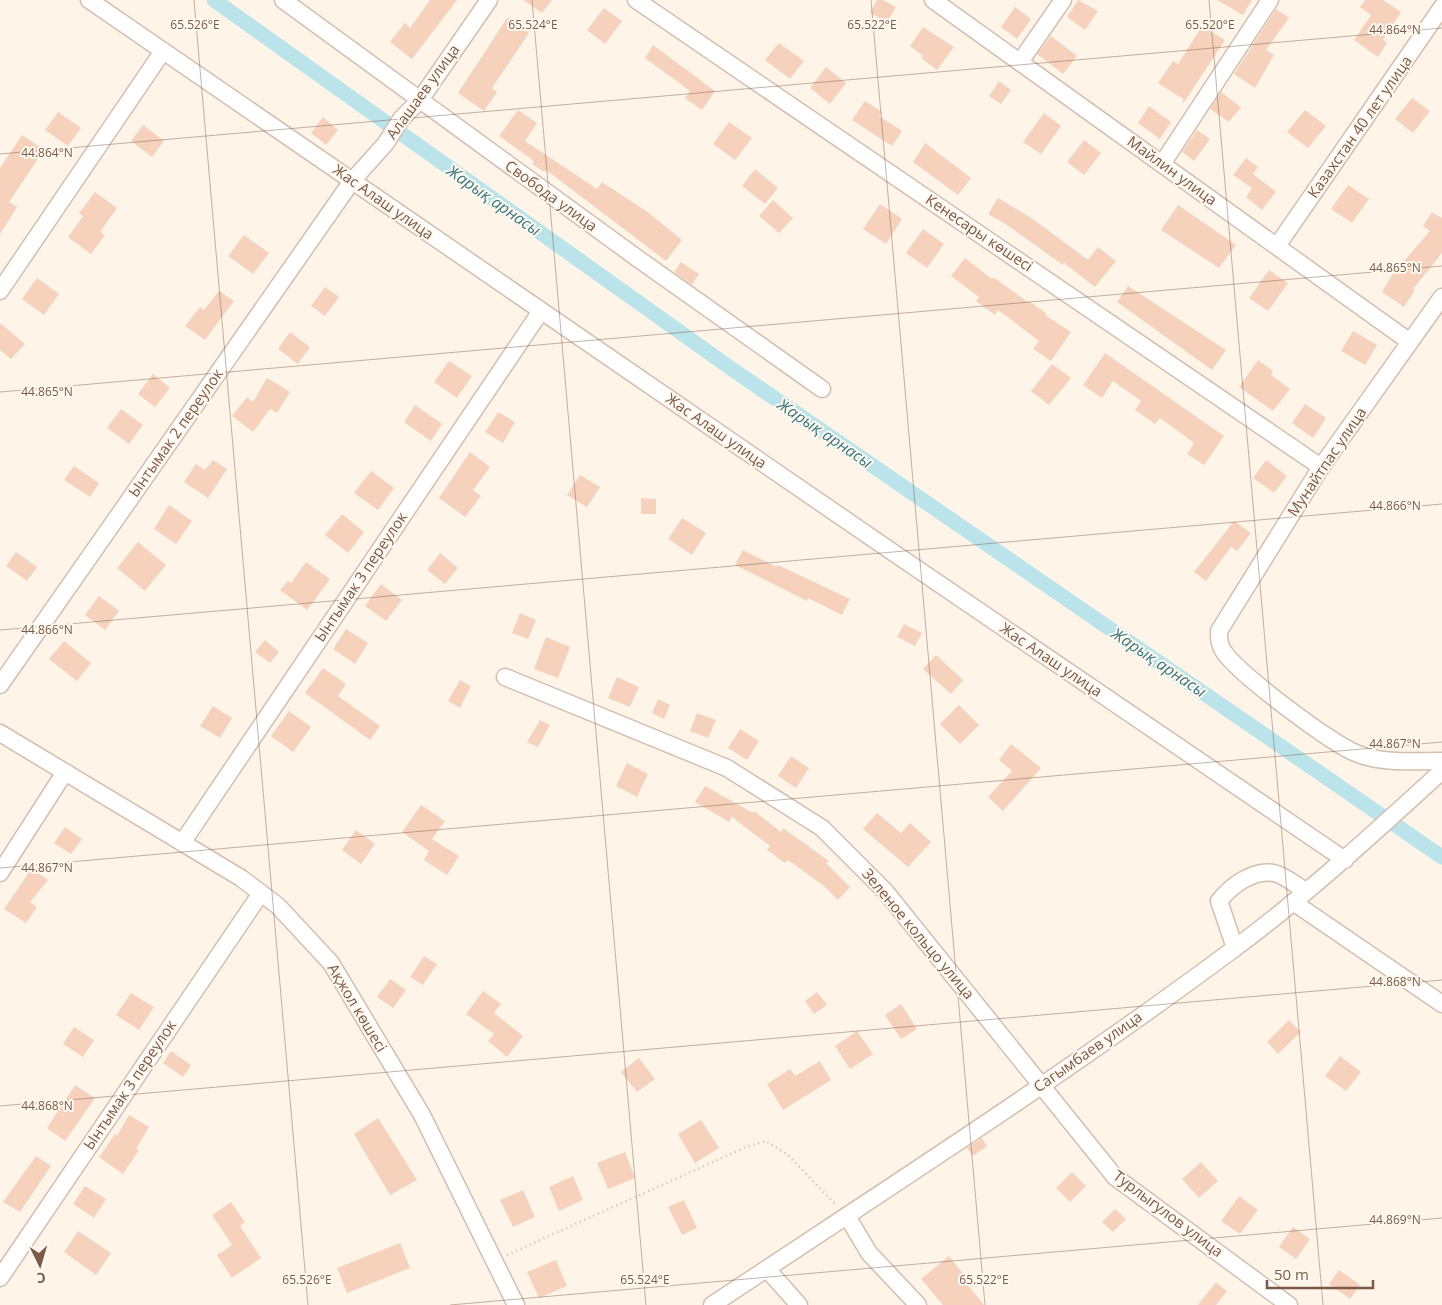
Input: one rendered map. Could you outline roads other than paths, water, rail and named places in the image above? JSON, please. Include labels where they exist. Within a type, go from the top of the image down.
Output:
[{"type":"street","name":"Жас Алаш улица","points":[[89,0],[1345,860]]},
{"type":"street","name":"Свобода улица","points":[[282,0],[637,258],[822,389]]},
{"type":"street","name":"Алашаев улица","points":[[352,181],[386,143],[401,119],[420,100],[489,0]]},
{"type":"street","name":"Кенесары көшесі","points":[[636,0],[1321,467]]},
{"type":"street","name":"Майлин улица","points":[[933,0],[1410,342]]},
{"type":"street","points":[[1020,62],[1063,0]]},
{"type":"street","points":[[1162,164],[1270,0]]},
{"type":"street","name":"Казахстан 40 лет улица","points":[[1277,246],[1442,7]]},
{"type":"street","points":[[0,291],[164,51]]},
{"type":"street","name":"Ынтымак 2 переулок","points":[[0,686],[352,181]]},
{"type":"street","name":"Мунайтпас улица","points":[[1442,297],[1321,467],[1219,631],[1219,642],[1240,670],[1355,754],[1377,760],[1442,760]]},
{"type":"street","name":"Ынтымак 3 переулок","points":[[182,843],[541,311]]},
{"type":"street","name":"Зеленое кольцо улица","points":[[505,678],[727,768],[822,828],[885,891],[1041,1085]]},
{"type":"street","name":"Ақжол көшесі","points":[[0,733],[241,878],[278,906],[331,963],[422,1115],[516,1305]]},
{"type":"street","name":"Сагымбаев улица","points":[[712,1305],[1041,1085],[1235,948],[1345,860],[1442,771]]},
{"type":"street","points":[[0,873],[65,772]]},
{"type":"street","points":[[1235,948],[1219,901],[1226,892],[1250,876],[1274,873],[1306,891]]},
{"type":"street","name":"Ынтымак 3 переулок","points":[[0,1278],[261,893]]},
{"type":"street","points":[[1293,902],[1442,1004]]},
{"type":"street","name":"Турлыгулов улица","points":[[1041,1085],[1115,1177],[1289,1305]]},
{"type":"street","points":[[847,1216],[869,1253],[918,1305]]},
{"type":"street","points":[[767,1269],[799,1305]]},
{"type":"waterway","name":"Жарық арнасы","points":[[214,0],[729,367],[1442,857]]}]
